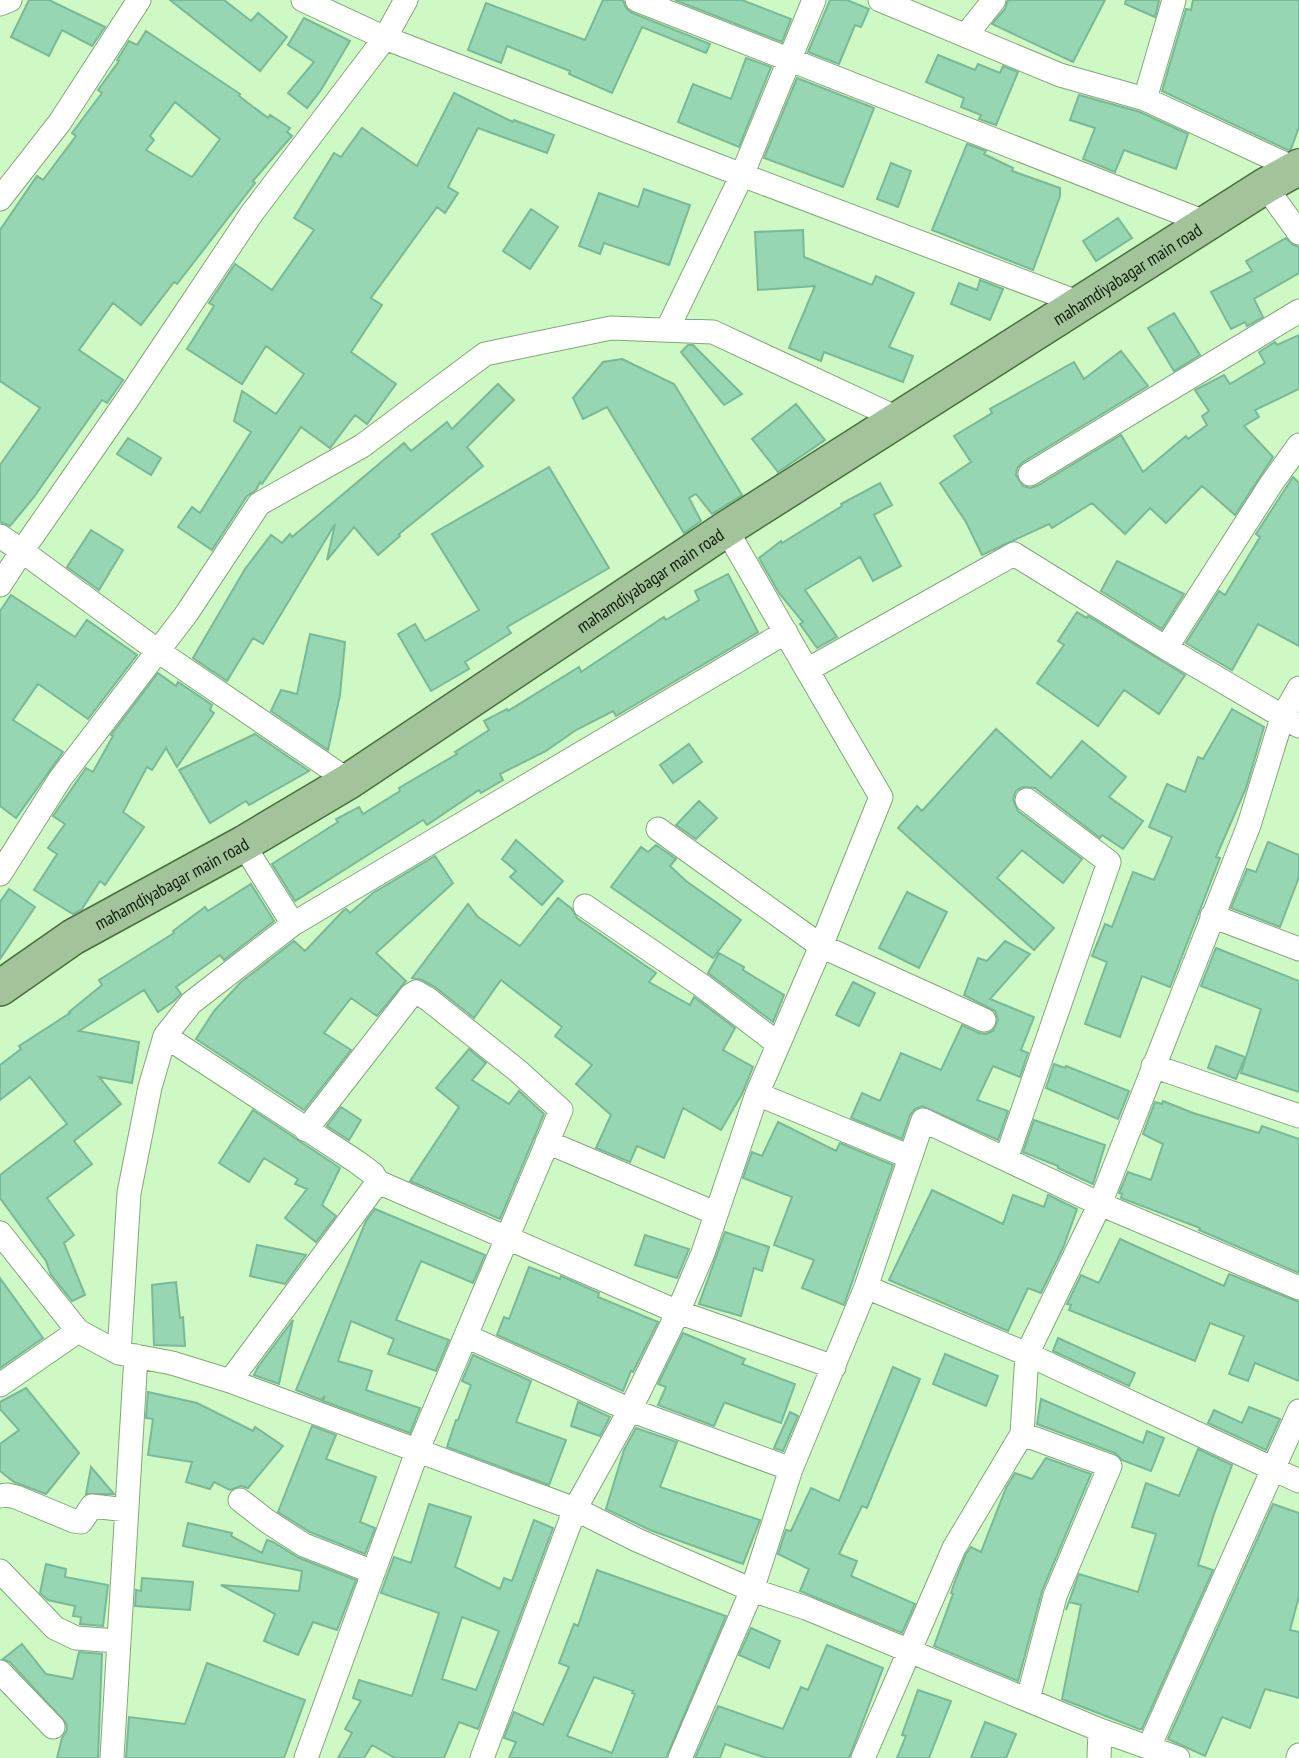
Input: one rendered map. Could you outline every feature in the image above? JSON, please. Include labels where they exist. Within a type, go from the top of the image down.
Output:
[{"type":"main road","name":"mahamdiyabagar main road","points":[[0,988],[74,937],[243,844],[349,781],[726,528],[1298,166]]},
{"type":"street","points":[[0,4],[10,0]]},
{"type":"street","points":[[0,199],[60,122],[139,0]]},
{"type":"street","points":[[303,0],[385,38],[1080,303]]},
{"type":"street","points":[[0,585],[251,213],[385,38],[406,0]]},
{"type":"street","points":[[636,0],[1207,223]]},
{"type":"street","points":[[667,330],[742,175],[814,0]]},
{"type":"street","points":[[880,0],[1060,75],[1145,99],[1298,166]]},
{"type":"street","points":[[966,35],[994,0]]},
{"type":"street","points":[[1145,99],[1174,0]]},
{"type":"street","points":[[1265,186],[1299,233]]},
{"type":"street","points":[[1030,474],[1299,311]]},
{"type":"street","points":[[0,874],[60,779],[187,613],[259,504],[362,446],[485,354],[611,328],[713,332],[897,418]]},
{"type":"street","points":[[1166,649],[1299,444]]},
{"type":"street","points":[[482,1758],[575,1509],[630,1410],[678,1312],[703,1253],[757,1094],[881,797],[726,528]]},
{"type":"street","points":[[0,536],[158,651],[349,781]]},
{"type":"street","points":[[807,670],[1014,554],[1166,649],[1291,722]]},
{"type":"street","points":[[112,1758],[127,1510],[130,1193],[150,1087],[165,1036],[191,1003],[293,924],[786,632]]},
{"type":"street","points":[[863,1758],[911,1653],[954,1548],[1022,1434],[1027,1354],[1100,1204],[1291,722],[1299,688]]},
{"type":"street","points":[[1006,1159],[1110,862],[1027,800]]},
{"type":"street","points":[[659,829],[821,946],[984,1020]]},
{"type":"street","points":[[243,844],[293,924]]},
{"type":"street","points":[[585,906],[701,985],[777,1043]]},
{"type":"street","points":[[1212,916],[1299,949]]},
{"type":"street","points":[[306,1130],[411,995],[419,992],[518,1071],[561,1110],[418,1449],[306,1758]]},
{"type":"street","points":[[165,1036],[357,1162],[373,1174],[378,1182],[678,1312],[834,1367]]},
{"type":"street","points":[[1153,1066],[1299,1116]]},
{"type":"street","points":[[757,1094],[910,1157]]},
{"type":"street","points":[[680,1758],[752,1590],[791,1469],[866,1287],[923,1119],[1100,1204],[1299,1288]]},
{"type":"street","points":[[547,1142],[715,1213]]},
{"type":"street","points":[[230,1381],[378,1182]]},
{"type":"street","points":[[0,1233],[78,1331],[127,1355],[172,1363],[230,1381],[575,1509],[637,1540],[752,1590],[806,1608],[1100,1730],[1178,1758]]},
{"type":"street","points":[[866,1287],[1027,1354],[1299,1481]]},
{"type":"street","points":[[0,1385],[78,1331]]},
{"type":"street","points":[[466,1336],[630,1410],[791,1469]]},
{"type":"street","points":[[1149,1747],[1299,1411]]},
{"type":"street","points":[[1022,1434],[1110,1466],[1055,1596],[1028,1699]]},
{"type":"street","points":[[0,1496],[16,1497],[81,1522],[92,1506],[127,1510]]},
{"type":"street","points":[[240,1500],[304,1545],[373,1572]]},
{"type":"street","points":[[0,1571],[55,1628],[76,1638],[118,1641]]},
{"type":"street","points":[[0,1672],[53,1727]]},
{"type":"street","points":[[1099,1758],[1100,1730]]},
{"type":"building","points":[[29,0],[49,0],[105,27],[92,46],[62,30],[49,56],[11,37]]},
{"type":"building","points":[[170,0],[224,0],[251,21],[258,13],[287,37],[260,71]]},
{"type":"building","points":[[603,0],[623,0],[632,13],[710,44],[706,53],[642,27],[612,93],[569,74],[570,71],[507,46],[501,63],[468,50],[486,3],[585,40]]},
{"type":"building","points":[[675,0],[742,0],[791,19],[782,42]]},
{"type":"building","points":[[830,0],[847,0],[869,9],[861,27],[855,25],[839,64],[808,52]]},
{"type":"building","points":[[1008,0],[1105,0],[1073,62],[992,24],[1005,9]]},
{"type":"building","points":[[1126,0],[1159,1],[1155,17],[1125,4]]},
{"type":"building","points":[[1193,0],[1299,0],[1299,127],[1291,149],[1288,150],[1162,91],[1186,9],[1191,10]]},
{"type":"building","points":[[304,18],[350,41],[307,108],[288,93],[314,62],[288,45]]},
{"type":"building","points":[[146,31],[240,94],[239,96],[268,118],[270,115],[290,128],[287,132],[292,136],[253,181],[255,183],[177,284],[174,282],[141,325],[113,303],[79,350],[123,380],[107,403],[102,400],[34,497],[10,526],[0,522],[0,465],[40,408],[0,381],[0,230],[37,176],[43,180],[76,136],[72,133],[102,93],[98,90],[119,61],[117,60],[129,41],[137,45]],"holes":[[[175,102],[220,139],[192,177],[146,150],[154,140],[150,136]]]},
{"type":"building","points":[[938,55],[975,70],[978,64],[1000,73],[1003,66],[1018,72],[996,125],[979,119],[981,115],[961,107],[964,98],[926,82]]},
{"type":"building","points":[[746,58],[771,67],[739,147],[678,122],[693,84],[731,99]]},
{"type":"building","points":[[797,78],[874,108],[843,187],[764,158]]},
{"type":"building","points":[[454,93],[513,122],[514,120],[554,135],[547,153],[478,128],[448,187],[458,193],[445,213],[437,207],[371,298],[382,305],[351,352],[396,384],[367,424],[355,415],[330,448],[301,427],[262,484],[260,482],[256,490],[247,496],[212,550],[178,527],[192,507],[200,513],[251,432],[234,421],[242,391],[276,414],[304,374],[266,346],[242,384],[187,349],[214,306],[209,303],[235,264],[272,290],[314,230],[294,218],[334,153],[341,157],[362,128],[417,166]]},
{"type":"building","points":[[1079,95],[1140,112],[1188,134],[1176,169],[1124,150],[1115,172],[1083,159],[1095,128],[1070,120]]},
{"type":"building","points":[[967,144],[986,151],[984,154],[1013,168],[1012,171],[1060,188],[1060,196],[1033,270],[932,230]]},
{"type":"building","points":[[891,163],[911,171],[898,207],[877,199]]},
{"type":"building","points":[[644,189],[690,205],[669,265],[604,243],[600,254],[579,246],[599,193],[638,207]]},
{"type":"building","points":[[531,209],[558,227],[530,269],[503,251]]},
{"type":"building","points":[[1118,218],[1132,238],[1096,261],[1083,241]]},
{"type":"building","points":[[803,230],[804,257],[872,285],[876,276],[914,293],[889,347],[913,356],[903,382],[824,352],[821,361],[789,348],[815,286],[758,290],[755,232]]},
{"type":"building","points":[[1286,238],[1299,247],[1299,273],[1254,299],[1263,317],[1247,326],[1245,322],[1231,329],[1211,292],[1252,271],[1246,261]]},
{"type":"building","points":[[980,280],[1003,289],[990,320],[951,304],[959,283],[977,290]]},
{"type":"building","points":[[1174,313],[1200,355],[1174,371],[1148,328]]},
{"type":"building","points":[[1299,335],[1299,389],[1255,410],[1259,417],[1244,426],[1273,457],[1235,515],[1202,486],[1166,523],[1150,508],[1125,534],[1092,503],[1052,528],[1049,524],[982,555],[966,522],[940,483],[971,462],[954,436],[992,413],[990,409],[1074,362],[1084,379],[1121,351],[1148,386],[1023,462],[1017,468],[1016,475],[1023,486],[1037,486],[1121,435],[1143,472],[1186,436],[1188,439],[1207,425],[1202,416],[1209,411],[1195,390],[1224,375],[1230,384],[1265,363],[1259,352],[1275,342],[1277,345]]},
{"type":"building","points":[[688,345],[693,345],[742,394],[724,405],[681,352]]},
{"type":"building","points":[[622,359],[674,384],[742,495],[712,514],[696,494],[689,498],[701,521],[684,533],[607,407],[583,419],[573,398],[603,362]]},
{"type":"building","points":[[498,384],[514,400],[467,447],[483,466],[399,534],[400,536],[378,555],[354,527],[327,560],[335,524],[263,644],[253,638],[227,681],[193,658],[245,569],[271,535],[282,543],[290,534],[292,537],[404,443],[411,451],[447,422],[452,429]]},
{"type":"building","points":[[796,404],[825,440],[778,472],[752,439]]},
{"type":"building","points":[[128,438],[161,458],[151,475],[117,454]]},
{"type":"building","points":[[549,467],[609,568],[507,627],[511,633],[465,662],[469,669],[431,691],[398,634],[415,624],[425,641],[479,610],[432,534]]},
{"type":"building","points":[[1293,477],[1299,483],[1299,646],[1258,624],[1232,670],[1186,643],[1219,591],[1225,595],[1260,537],[1256,534]]},
{"type":"building","points":[[880,483],[892,505],[874,515],[901,566],[873,581],[860,557],[805,590],[837,637],[817,648],[800,624],[803,622],[779,593],[759,558],[781,541],[782,543],[842,506],[841,504]]},
{"type":"building","points":[[91,530],[123,550],[99,590],[67,567]]},
{"type":"building","points":[[1117,561],[1184,594],[1162,629],[1101,591]]},
{"type":"building","points":[[728,574],[758,632],[616,716],[613,711],[576,730],[546,751],[500,774],[503,780],[481,793],[479,790],[427,825],[423,820],[295,901],[272,864],[338,822],[336,819],[359,807],[363,814],[400,791],[399,788],[457,754],[455,752],[489,730],[484,721],[507,709],[508,711],[579,667],[581,672],[664,617],[666,620],[699,600],[695,591]]},
{"type":"building","points":[[11,595],[75,637],[87,620],[137,655],[88,719],[38,684],[13,720],[63,752],[16,818],[0,806],[0,611]]},
{"type":"building","points":[[1077,612],[1185,675],[1159,714],[1124,690],[1098,726],[1037,683],[1064,645],[1058,641]]},
{"type":"building","points":[[310,634],[345,642],[340,695],[328,750],[271,711],[281,690],[297,694]]},
{"type":"building","points":[[158,673],[176,686],[178,682],[212,705],[210,710],[214,713],[177,767],[166,748],[152,770],[147,767],[123,812],[144,827],[105,885],[100,881],[82,909],[73,914],[34,890],[57,854],[48,848],[65,824],[53,816],[86,768],[93,772],[113,736],[111,735]]},
{"type":"building","points":[[1232,709],[1264,727],[1246,788],[1216,857],[1220,858],[1170,987],[1142,976],[1120,1037],[1085,1024],[1107,962],[1092,956],[1105,924],[1112,927],[1133,872],[1154,880],[1172,837],[1149,827],[1167,784],[1185,792],[1198,757],[1203,759]]},
{"type":"building","points":[[996,729],[1051,778],[1082,741],[1126,777],[1109,797],[1143,821],[1123,849],[1102,835],[1100,838],[1035,788],[1022,787],[1016,791],[1013,799],[1018,811],[1082,859],[1063,883],[1022,850],[997,878],[1054,928],[1034,950],[898,828],[917,806],[922,811]]},
{"type":"building","points":[[255,734],[309,771],[249,805],[246,801],[210,823],[179,770]]},
{"type":"building","points":[[689,744],[702,762],[673,783],[660,765]]},
{"type":"building","points":[[699,801],[717,818],[696,839],[676,825]]},
{"type":"building","points":[[516,840],[563,881],[542,905],[510,877],[516,871],[502,859]]},
{"type":"building","points":[[1268,842],[1299,855],[1299,877],[1280,927],[1231,908],[1247,869],[1256,872]]},
{"type":"building","points":[[656,845],[676,859],[670,866],[686,881],[741,920],[713,958],[611,887],[641,847],[648,852]]},
{"type":"building","points":[[435,856],[453,883],[376,953],[406,981],[377,1016],[351,998],[324,1033],[351,1050],[304,1110],[196,1039],[214,1011],[240,983],[294,941],[305,951],[343,911],[346,909],[350,913],[373,893]]},
{"type":"building","points":[[251,884],[274,921],[224,960],[220,955],[176,987],[181,994],[158,1012],[144,990],[79,1031],[139,1042],[132,1083],[99,1077],[121,1104],[74,1141],[92,1164],[47,1198],[74,1235],[64,1243],[85,1295],[72,1301],[51,1275],[46,1261],[0,1198],[0,1175],[67,1124],[30,1077],[0,1100],[0,1065],[21,1049],[19,1046],[70,1013],[102,985],[99,980],[174,933],[173,931],[205,907],[208,911]]},
{"type":"building","points":[[9,889],[35,907],[0,959],[0,902]]},
{"type":"building","points":[[907,892],[947,912],[919,968],[879,948]]},
{"type":"building","points":[[558,898],[572,909],[577,918],[656,973],[649,982],[690,1005],[694,997],[735,1028],[723,1050],[753,1067],[742,1094],[721,1130],[683,1108],[664,1158],[637,1146],[630,1162],[596,1148],[611,1115],[576,1084],[592,1065],[555,1036],[562,1027],[501,980],[474,1018],[435,987],[412,978],[468,904],[478,917],[520,946]]},
{"type":"building","points":[[1005,941],[1030,954],[990,999],[1034,1017],[1021,1050],[1028,1053],[1020,1077],[993,1066],[977,1100],[1008,1111],[998,1140],[922,1106],[910,1115],[902,1139],[851,1118],[862,1093],[880,1101],[901,1053],[941,1070],[962,1025],[979,1033],[993,1031],[998,1019],[995,1011],[964,995],[978,958],[987,961]]},
{"type":"building","points":[[1216,948],[1299,981],[1299,1092],[1241,1073],[1261,1009],[1201,986]]},
{"type":"building","points":[[719,953],[784,995],[773,1022],[708,973]]},
{"type":"building","points":[[853,982],[875,993],[859,1026],[836,1015]]},
{"type":"building","points":[[1216,1046],[1245,1057],[1236,1079],[1208,1068]]},
{"type":"building","points":[[469,1049],[486,1063],[472,1080],[509,1104],[519,1091],[544,1114],[500,1219],[410,1181],[459,1107],[436,1088]]},
{"type":"building","points":[[1054,1064],[1065,1068],[1066,1066],[1129,1091],[1118,1119],[1046,1088]]},
{"type":"building","points":[[1163,1101],[1259,1133],[1262,1126],[1299,1139],[1299,1273],[1199,1230],[1200,1228],[1121,1198],[1122,1194],[1119,1193],[1128,1172],[1151,1180],[1163,1144],[1143,1134],[1155,1102],[1162,1104]]},
{"type":"building","points":[[341,1107],[361,1120],[349,1140],[327,1126]]},
{"type":"building","points":[[253,1110],[340,1168],[322,1205],[336,1216],[316,1242],[285,1218],[307,1189],[295,1184],[298,1179],[264,1158],[249,1182],[219,1163]]},
{"type":"building","points":[[1034,1120],[1105,1145],[1093,1184],[1023,1152]]},
{"type":"building","points":[[778,1122],[836,1151],[840,1143],[893,1165],[844,1305],[802,1288],[814,1260],[774,1245],[792,1197],[743,1178],[752,1152],[762,1156]]},
{"type":"building","points":[[932,1190],[1003,1224],[1013,1195],[1044,1207],[1048,1195],[1077,1209],[1063,1248],[1041,1293],[1028,1288],[1008,1331],[889,1280]]},
{"type":"building","points":[[375,1209],[485,1255],[473,1283],[421,1261],[396,1320],[449,1340],[436,1371],[388,1354],[394,1339],[351,1321],[338,1361],[372,1371],[366,1390],[420,1408],[410,1433],[323,1401],[325,1396],[321,1400],[296,1390],[366,1221]]},
{"type":"building","points":[[725,1232],[769,1247],[762,1271],[754,1268],[741,1316],[699,1304]]},
{"type":"building","points":[[645,1235],[689,1249],[677,1278],[635,1265]]},
{"type":"building","points":[[1120,1239],[1224,1286],[1229,1274],[1299,1302],[1299,1381],[1255,1363],[1248,1381],[1229,1374],[1244,1336],[1210,1323],[1195,1361],[1069,1310],[1071,1305],[1067,1304],[1081,1275],[1099,1283]]},
{"type":"building","points":[[257,1245],[306,1255],[285,1284],[250,1276]]},
{"type":"building","points":[[529,1267],[560,1279],[561,1276],[599,1293],[598,1297],[658,1322],[623,1391],[497,1335],[504,1317],[509,1319]]},
{"type":"building","points":[[0,1278],[43,1338],[0,1368]]},
{"type":"building","points":[[176,1282],[185,1346],[154,1345],[152,1285]]},
{"type":"building","points":[[293,1320],[279,1384],[254,1375],[258,1367]]},
{"type":"building","points":[[683,1333],[745,1359],[742,1364],[795,1384],[781,1423],[724,1403],[714,1426],[658,1405],[666,1387],[658,1384]]},
{"type":"building","points":[[1058,1338],[1135,1373],[1129,1386],[1053,1351]]},
{"type":"building","points":[[945,1354],[998,1376],[986,1406],[933,1384]]},
{"type":"building","points":[[473,1355],[531,1381],[516,1422],[566,1440],[549,1485],[447,1447],[471,1385],[462,1381]]},
{"type":"building","points":[[893,1367],[920,1379],[867,1508],[862,1506],[839,1554],[857,1561],[851,1576],[915,1604],[902,1633],[800,1591],[809,1569],[778,1554],[786,1530],[791,1531],[811,1488],[839,1501]]},
{"type":"building","points":[[26,1388],[79,1453],[46,1494],[14,1482],[0,1471],[0,1444],[19,1430],[0,1409],[0,1402]]},
{"type":"building","points":[[148,1392],[197,1403],[253,1431],[255,1427],[283,1446],[248,1488],[241,1486],[230,1490],[214,1482],[210,1489],[186,1482],[192,1462],[148,1455],[153,1419],[146,1418]]},
{"type":"building","points":[[1041,1399],[1143,1443],[1147,1431],[1164,1438],[1151,1471],[1122,1460],[1115,1453],[1037,1424]]},
{"type":"building","points":[[578,1402],[610,1417],[600,1436],[571,1426]]},
{"type":"building","points":[[1249,1407],[1280,1419],[1266,1450],[1208,1423],[1214,1410],[1242,1423]]},
{"type":"building","points":[[790,1412],[798,1416],[783,1451],[774,1448]]},
{"type":"building","points":[[312,1426],[336,1435],[326,1459],[376,1477],[360,1522],[375,1528],[365,1554],[310,1532],[278,1512]]},
{"type":"building","points":[[636,1428],[677,1442],[660,1487],[760,1520],[743,1564],[650,1530],[606,1509],[624,1450]]},
{"type":"building","points":[[1198,1449],[1232,1465],[1198,1565],[1213,1570],[1142,1729],[1139,1729],[1062,1699],[1081,1605],[1069,1602],[1066,1610],[1079,1574],[1138,1592],[1156,1534],[1132,1527],[1146,1483],[1179,1496]]},
{"type":"building","points":[[1046,1458],[1091,1474],[1042,1591],[1018,1681],[934,1646],[966,1554],[971,1547],[981,1552],[1006,1488],[1015,1473],[1032,1479]]},
{"type":"building","points":[[91,1467],[114,1494],[86,1494]]},
{"type":"building","points":[[429,1504],[471,1517],[455,1567],[500,1589],[504,1578],[512,1581],[534,1520],[553,1528],[478,1729],[459,1722],[444,1758],[395,1758],[372,1745],[364,1758],[338,1758],[352,1733],[345,1729],[361,1701],[353,1698],[359,1680],[412,1696],[439,1613],[381,1593],[394,1557],[411,1563]],"holes":[[[462,1617],[499,1631],[476,1690],[442,1679]]]},
{"type":"building","points":[[1273,1504],[1299,1513],[1299,1596],[1290,1630],[1299,1632],[1299,1698],[1265,1689],[1250,1728],[1222,1717],[1205,1756],[1168,1739]]},
{"type":"building","points":[[188,1523],[232,1533],[231,1536],[262,1553],[267,1540],[273,1542],[299,1558],[356,1580],[337,1630],[313,1622],[298,1655],[264,1641],[275,1614],[221,1585],[299,1591],[302,1571],[183,1546]]},
{"type":"building","points":[[46,1564],[66,1569],[65,1577],[108,1585],[103,1626],[80,1624],[81,1617],[73,1616],[75,1606],[48,1600],[40,1593]]},
{"type":"building","points":[[597,1570],[726,1616],[666,1758],[509,1758],[516,1742],[504,1738],[514,1712],[543,1725],[569,1667],[559,1663],[574,1624],[578,1626]],"holes":[[[594,1677],[635,1694],[612,1753],[567,1736]]]},
{"type":"building","points":[[142,1578],[193,1582],[190,1610],[135,1606],[136,1590],[141,1591]]},
{"type":"building","points":[[751,1628],[780,1641],[769,1668],[739,1655]]},
{"type":"building","points":[[22,1644],[46,1674],[73,1679],[79,1652],[102,1654],[98,1758],[57,1758],[67,1730],[66,1723],[10,1662],[3,1659]]},
{"type":"building","points":[[827,1645],[883,1668],[849,1758],[766,1758],[725,1744],[720,1758],[695,1758],[718,1706],[783,1729],[801,1687],[808,1690]]},
{"type":"building","points":[[207,1663],[305,1700],[284,1758],[126,1758],[129,1717],[185,1724]]},
{"type":"building","points":[[918,1690],[951,1701],[929,1758],[897,1758],[906,1736],[902,1735]]},
{"type":"building","points":[[985,1722],[1016,1734],[1006,1758],[971,1758]]}]
